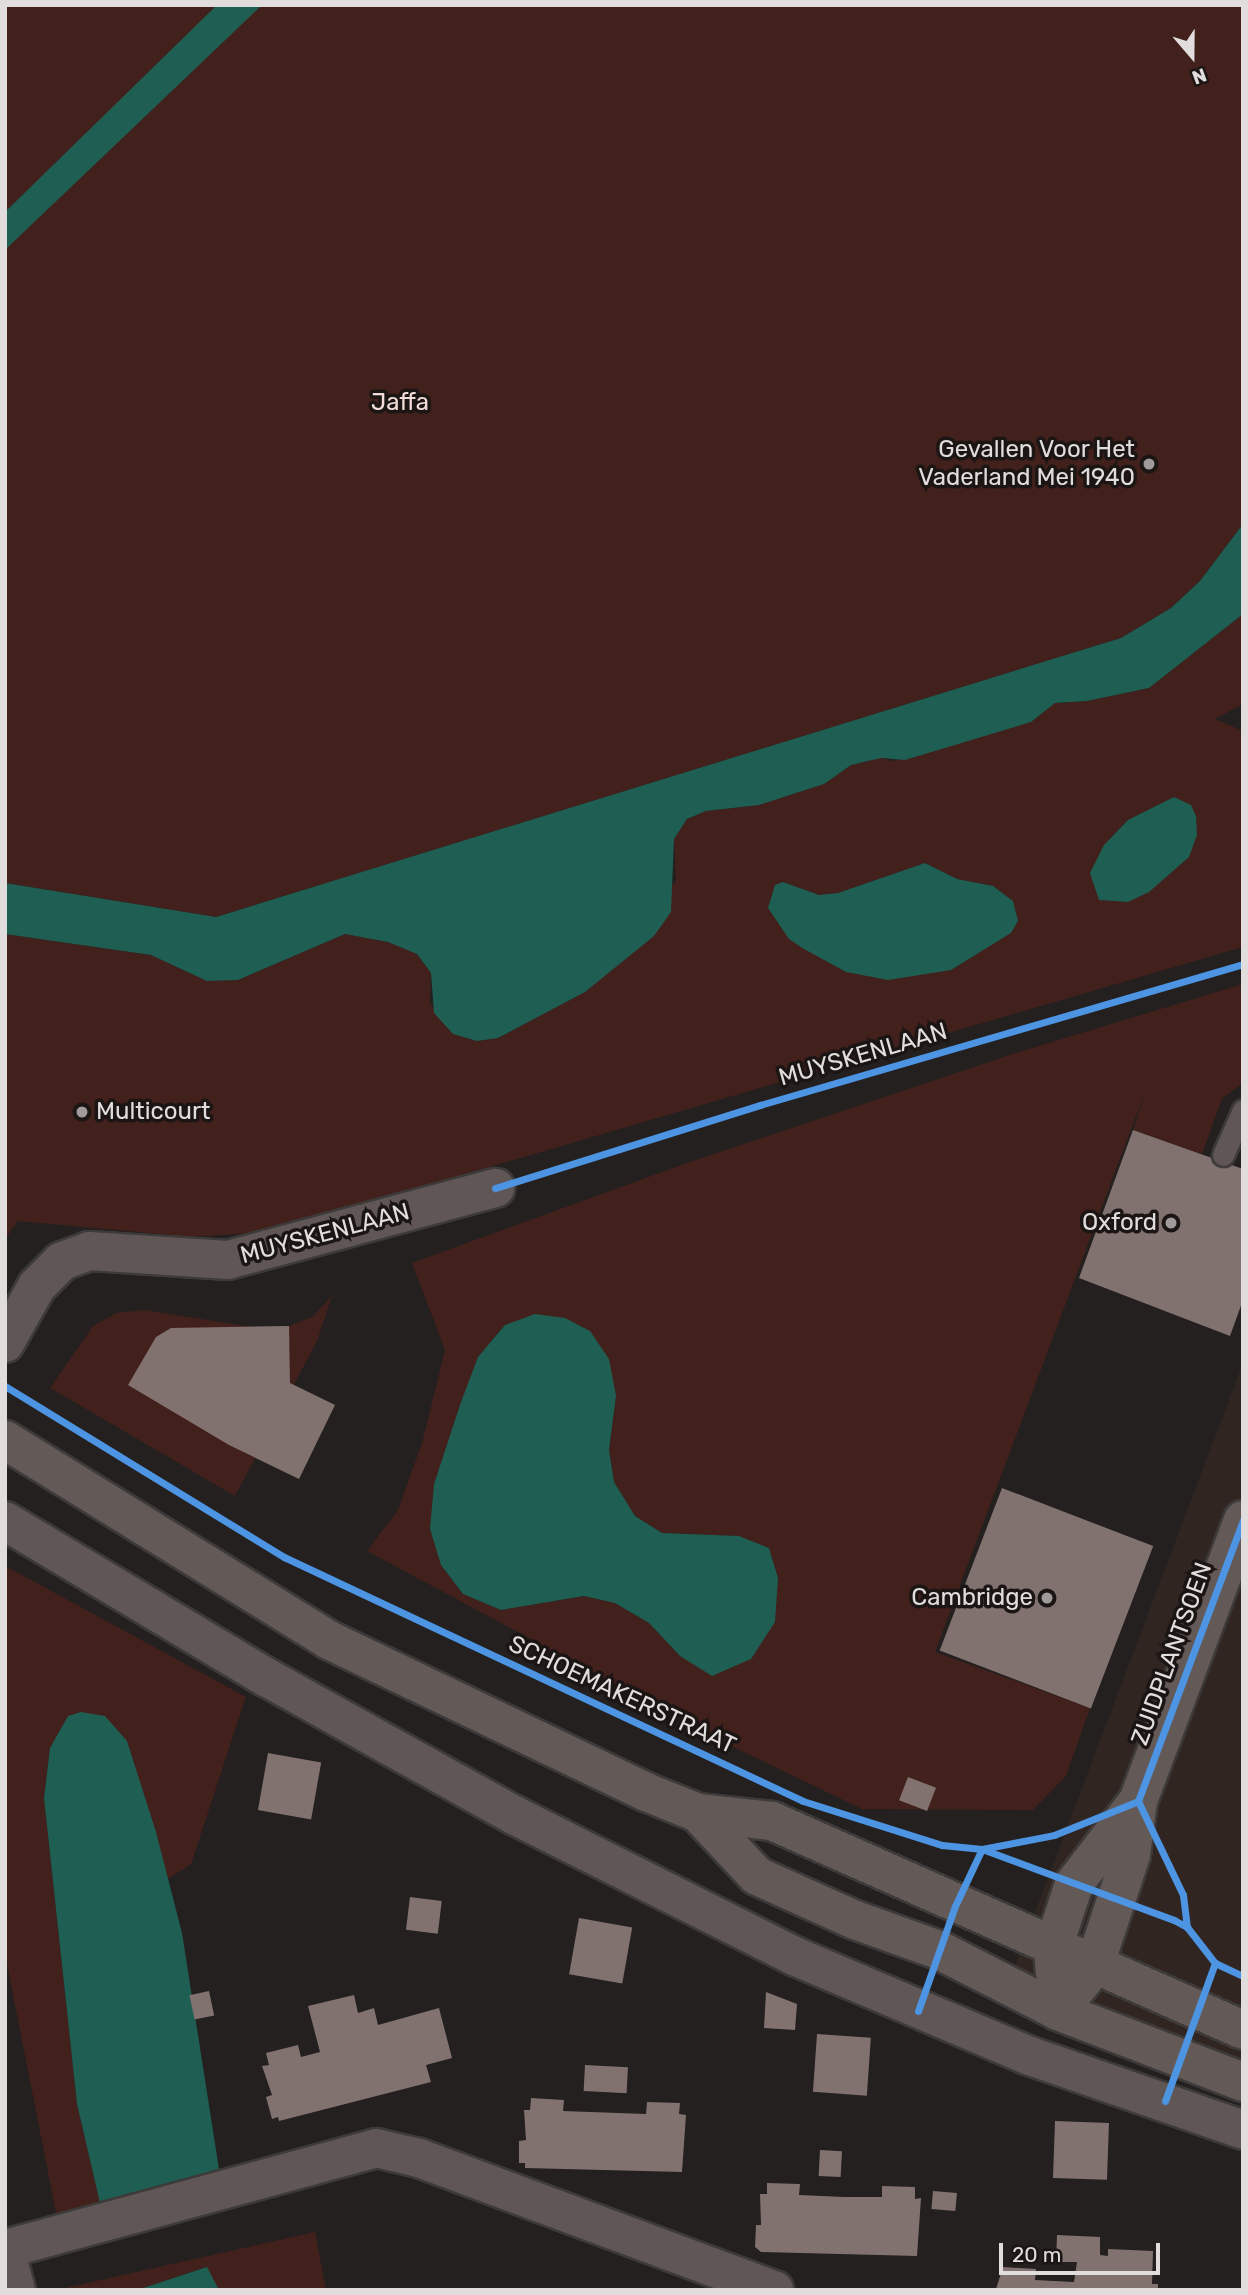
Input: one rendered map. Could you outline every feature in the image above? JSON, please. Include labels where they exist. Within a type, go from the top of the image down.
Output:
[{"type":"main road","points":[[5,1440],[330,1640],[698,1813],[772,1821],[1094,1967],[1243,2029]]},
{"type":"main road","name":"ZUIDPLANTSOEN","points":[[1058,2011],[1094,1967],[1130,1855],[1138,1801],[1243,1520]]},
{"type":"main road","name":"ZUIDPLANTSOEN","points":[[1058,2011],[1053,1948],[1074,1884],[1138,1801]]},
{"type":"main road","points":[[698,1813],[757,1876],[855,1920],[939,1950],[1058,2011],[1243,2082]]},
{"type":"street","name":"MUYSKENLAAN","points":[[5,1343],[37,1286],[62,1261],[89,1251],[228,1260],[495,1188]]},
{"type":"street","points":[[5,1521],[267,1677],[516,1816],[794,1956],[1027,2055],[1243,2130]]},
{"type":"street","points":[[16,2290],[5,2249],[376,2148],[419,2158],[774,2290]]},
{"type":"lane","points":[[1223,1154],[1243,1110]]},
{"type":"shaded area","points":[[217,5],[262,5],[5,250],[5,212]]},
{"type":"shaded area","points":[[1243,524],[1243,614],[1149,688],[1087,701],[1055,703],[1031,722],[905,760],[881,758],[851,765],[824,784],[759,805],[706,811],[687,819],[674,839],[671,912],[654,936],[585,992],[498,1038],[477,1041],[453,1034],[434,1013],[431,973],[417,954],[388,942],[345,934],[238,980],[207,981],[151,955],[5,934],[5,883],[216,917],[1121,638],[1171,608],[1200,581]]},
{"type":"shaded area","points":[[1174,797],[1191,805],[1196,816],[1197,835],[1189,857],[1149,892],[1128,902],[1099,900],[1090,873],[1104,845],[1128,820]]},
{"type":"shaded area","points":[[925,863],[957,879],[993,886],[1013,901],[1018,921],[1011,933],[951,970],[888,980],[846,972],[804,949],[789,939],[768,908],[775,885],[783,882],[819,895],[838,893]]},
{"type":"shaded area","points":[[535,1314],[565,1318],[590,1331],[609,1359],[616,1396],[609,1450],[614,1482],[635,1516],[662,1533],[739,1536],[769,1548],[778,1578],[775,1622],[751,1659],[712,1676],[680,1656],[649,1623],[615,1603],[584,1596],[501,1610],[463,1594],[441,1565],[430,1529],[434,1484],[461,1402],[478,1357],[505,1325]]},
{"type":"shaded area","points":[[1243,1363],[1243,2075],[1009,1981]]},
{"type":"shaded area","points":[[81,1712],[105,1716],[127,1741],[156,1832],[182,1933],[219,2169],[100,2203],[77,2104],[44,1798],[50,1748],[68,1716]]},
{"type":"shaded area","points":[[207,2267],[219,2290],[137,2290]]},
{"type":"green space","name":"Jaffa","points":[[5,5],[1243,5],[1243,524],[1200,581],[1171,608],[1121,638],[216,917],[5,883]]},
{"type":"green space","points":[[1243,614],[1243,704],[1215,719],[1243,731],[1243,947],[267,1232],[191,1237],[18,1221],[5,1239],[5,934],[151,955],[207,981],[238,980],[345,934],[388,942],[417,954],[431,973],[430,1003],[453,1034],[477,1041],[498,1038],[585,992],[676,881],[674,839],[687,819],[706,811],[759,805],[824,784],[851,765],[881,758],[894,761],[1031,722],[1055,703],[1087,701],[1149,688]],"holes":[[[1174,797],[1197,835],[1193,845],[1099,900],[1113,836],[1128,820]],[[925,863],[957,879],[993,886],[1013,901],[1018,921],[1010,933],[951,970],[846,972],[783,882],[819,895],[838,893]]]},
{"type":"green space","points":[[1243,984],[1243,1083],[1222,1099],[1202,1154],[1133,1130],[1145,1092],[935,1652],[1090,1708],[1066,1776],[1033,1810],[862,1809],[719,1740],[367,1551],[398,1510],[422,1443],[445,1350],[412,1263],[687,1163],[1019,1052]],"holes":[[[505,1325],[616,1396],[609,1450],[614,1482],[635,1516],[662,1533],[739,1536],[769,1548],[778,1578],[680,1656],[649,1623],[615,1603],[584,1596],[501,1610],[463,1594],[441,1565],[434,1484],[478,1357]]]},
{"type":"green space","points":[[332,1296],[317,1341],[235,1496],[50,1388],[93,1326],[116,1313],[145,1310],[276,1331],[312,1317]]},
{"type":"green space","points":[[9,1568],[246,1697],[191,1864],[168,1879],[127,1741],[50,1748],[44,1798],[77,2104],[100,2202],[219,2169],[57,2218],[5,1954],[5,1569]]},
{"type":"green space","points":[[315,2232],[326,2290],[219,2290],[206,2267],[137,2290],[56,2290]]},
{"type":"building","name":"Oxford","points":[[1133,1130],[1243,1169],[1243,1300],[1230,1336],[1079,1278]]},
{"type":"building","points":[[289,1326],[290,1383],[335,1405],[299,1479],[229,1445],[128,1385],[156,1337],[171,1328]]},
{"type":"building","name":"Cambridge","points":[[1002,1488],[1153,1546],[1091,1708],[940,1650]]},
{"type":"building","points":[[268,1753],[321,1762],[311,1819],[258,1810]]},
{"type":"building","points":[[908,1777],[936,1788],[927,1811],[899,1800]]},
{"type":"building","points":[[410,1897],[442,1901],[438,1934],[406,1930]]},
{"type":"building","points":[[579,1918],[632,1927],[622,1984],[569,1974]]},
{"type":"building","points":[[209,1991],[214,2015],[195,2020],[189,1995]]},
{"type":"building","points":[[766,1992],[797,2004],[795,2030],[764,2028]]},
{"type":"building","points":[[354,1995],[358,2013],[374,2008],[378,2025],[439,2008],[452,2058],[426,2065],[431,2082],[279,2121],[278,2117],[272,2119],[266,2097],[272,2095],[262,2066],[269,2065],[266,2053],[298,2045],[301,2057],[320,2052],[308,2006]]},
{"type":"building","points":[[817,2034],[871,2038],[867,2096],[813,2092]]},
{"type":"building","points":[[585,2065],[628,2067],[627,2093],[584,2091]]},
{"type":"building","points":[[531,2098],[564,2100],[563,2111],[646,2114],[647,2102],[680,2103],[679,2114],[686,2115],[682,2172],[525,2168],[525,2163],[519,2163],[519,2141],[526,2140],[524,2110],[530,2110]]},
{"type":"building","points":[[1055,2121],[1109,2123],[1107,2180],[1053,2178]]},
{"type":"building","points":[[820,2150],[842,2151],[841,2177],[819,2176]]},
{"type":"building","points":[[767,2183],[800,2184],[799,2195],[844,2197],[882,2197],[882,2186],[915,2187],[915,2199],[921,2198],[917,2256],[761,2252],[755,2247],[756,2225],[761,2225],[760,2194],[767,2194]]},
{"type":"building","points":[[933,2191],[957,2193],[955,2211],[931,2209]]},
{"type":"building","points":[[1057,2235],[1100,2237],[1100,2255],[1108,2256],[1108,2249],[1153,2251],[1152,2284],[1158,2284],[1158,2290],[996,2289],[1003,2267],[1036,2269],[1035,2280],[1074,2282],[1077,2262],[1056,2262]]},
{"type":"cycle path","points":[[495,1188],[760,1105],[1243,964]]},
{"type":"cycle path","name":"SCHOEMAKERSTRAAT","points":[[5,1386],[284,1557],[803,1801],[942,1845],[982,1849],[1174,1920],[1187,1927],[1215,1963],[1243,1976]]},
{"type":"cycle path","points":[[1138,1801],[1243,1520]]},
{"type":"cycle path","points":[[918,2011],[955,1906],[982,1849],[1054,1835],[1138,1801],[1183,1895],[1187,1927]]},
{"type":"cycle path","points":[[1165,2101],[1215,1963]]},
{"type":"place","name":"Gevallen Voor Het Vaderland Mei 1940","points":[[1149,464]]},
{"type":"place","name":"Multicourt","points":[[82,1112]]},
{"type":"place","name":"Oxford","points":[[1171,1223]]},
{"type":"place","name":"Cambridge","points":[[1047,1598]]}]
